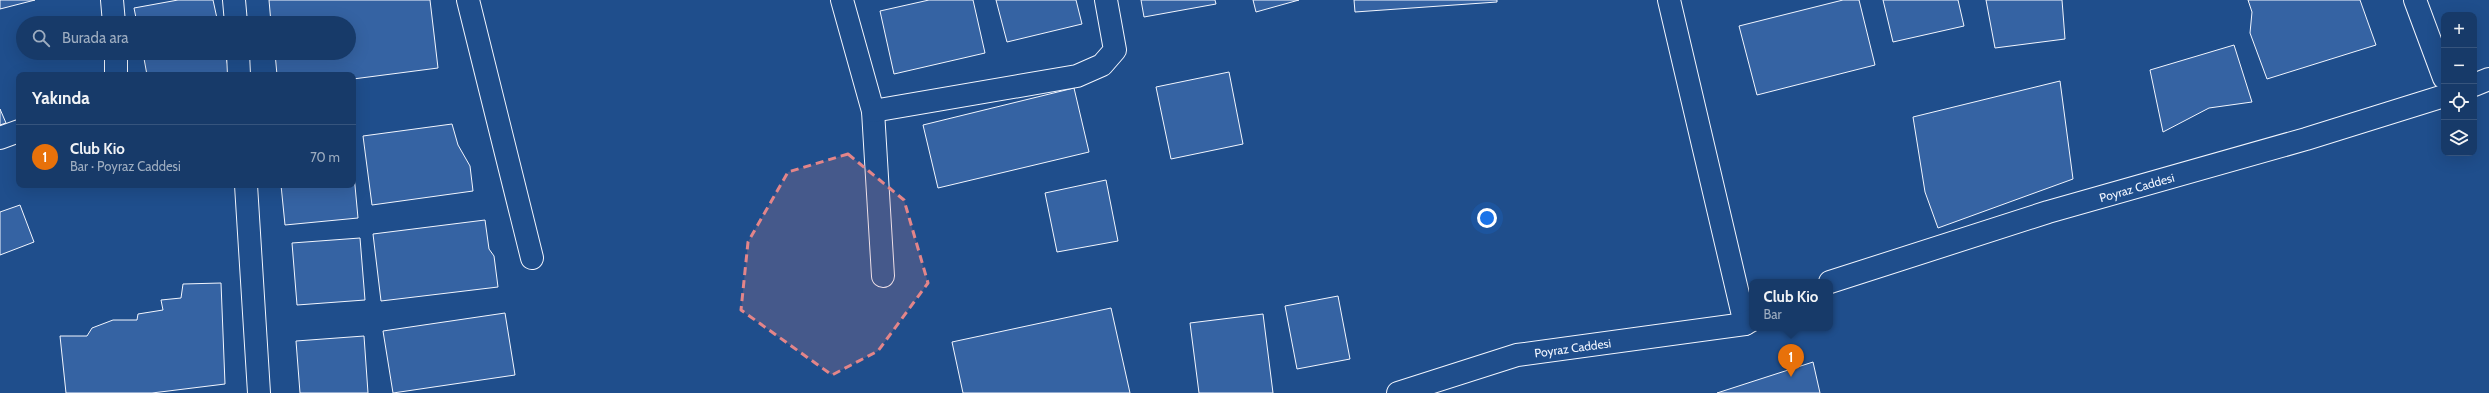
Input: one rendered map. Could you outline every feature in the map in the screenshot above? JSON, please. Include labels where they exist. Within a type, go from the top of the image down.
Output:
[{"type":"street","points":[[112,0],[113,16]]},
{"type":"street","points":[[234,0],[235,16]]},
{"type":"street","points":[[468,0],[532,258]]},
{"type":"street","points":[[842,0],[873,111],[883,276]]},
{"type":"street","points":[[873,111],[1077,76],[1102,65],[1115,50],[1106,0]]},
{"type":"street","points":[[1670,0],[1748,322]]},
{"type":"street","points":[[2415,0],[2441,70]]},
{"type":"street","points":[[116,60],[116,72]]},
{"type":"street","points":[[238,60],[239,72]]},
{"type":"street","points":[[2476,84],[2489,79]]},
{"type":"street","name":"Poyraz Caddesi","points":[[1833,281],[2048,212],[2306,139],[2441,97]]},
{"type":"street","points":[[0,138],[16,132]]},
{"type":"street","points":[[246,188],[259,393]]},
{"type":"street","name":"Poyraz Caddesi","points":[[1398,393],[1517,355],[1748,322]]},
{"type":"highlighted area","points":[[848,154],[904,200],[928,283],[878,351],[832,375],[741,310],[748,242],[788,172]]},
{"type":"building","points":[[0,0],[35,0],[0,9]]},
{"type":"building","points":[[178,0],[213,0],[216,16],[136,16],[134,8]]},
{"type":"building","points":[[269,0],[430,0],[438,68],[356,79],[356,72],[277,72],[276,60],[356,60],[356,16],[270,16]]},
{"type":"building","points":[[929,0],[973,0],[985,53],[894,74],[880,11]]},
{"type":"building","points":[[996,0],[1076,0],[1082,24],[1007,42]]},
{"type":"building","points":[[1141,0],[1215,0],[1216,4],[1144,17]]},
{"type":"building","points":[[1253,0],[1299,0],[1256,12]]},
{"type":"building","points":[[1354,0],[1497,0],[1497,2],[1355,12]]},
{"type":"building","points":[[1843,0],[1859,0],[1875,65],[1757,95],[1739,26]]},
{"type":"building","points":[[1883,0],[1958,0],[1964,26],[1893,42]]},
{"type":"building","points":[[1986,0],[2062,0],[2065,39],[1995,48]]},
{"type":"building","points":[[2248,0],[2360,0],[2376,45],[2267,79],[2250,33],[2252,12]]},
{"type":"building","points":[[2234,45],[2252,102],[2209,108],[2163,132],[2150,70]]},
{"type":"building","points":[[144,60],[227,60],[229,72],[146,72]]},
{"type":"building","points":[[1229,72],[1243,144],[1171,159],[1156,87]]},
{"type":"building","points":[[2060,81],[2073,179],[1938,228],[1925,192],[1913,117]]},
{"type":"building","points":[[1074,88],[1089,152],[938,188],[923,125]]},
{"type":"building","points":[[0,109],[6,123],[0,125]]},
{"type":"building","points":[[452,124],[458,145],[470,166],[473,191],[372,205],[363,136]]},
{"type":"building","points":[[1106,180],[1118,241],[1057,252],[1045,193]]},
{"type":"building","points":[[281,188],[355,188],[358,218],[285,225]]},
{"type":"building","points":[[20,205],[34,242],[0,255],[0,212]]},
{"type":"building","points":[[485,220],[489,249],[494,256],[498,287],[381,301],[373,234]]},
{"type":"building","points":[[360,238],[365,300],[297,305],[292,243]]},
{"type":"building","points":[[221,283],[225,384],[152,393],[66,393],[60,336],[87,336],[92,328],[113,320],[137,320],[138,314],[163,310],[161,300],[181,298],[183,284]]},
{"type":"building","points":[[1338,296],[1350,359],[1297,369],[1285,306]]},
{"type":"building","points":[[1111,308],[1130,393],[963,393],[952,342]]},
{"type":"building","points":[[505,313],[515,375],[393,393],[383,331]]},
{"type":"building","points":[[1263,314],[1273,393],[1199,393],[1190,323]]},
{"type":"building","points":[[364,336],[368,393],[300,393],[296,341]]},
{"type":"building","points":[[1813,362],[1820,393],[1717,393]]},
{"type":"place","name":"Club Kio","points":[[1791,377]]}]
